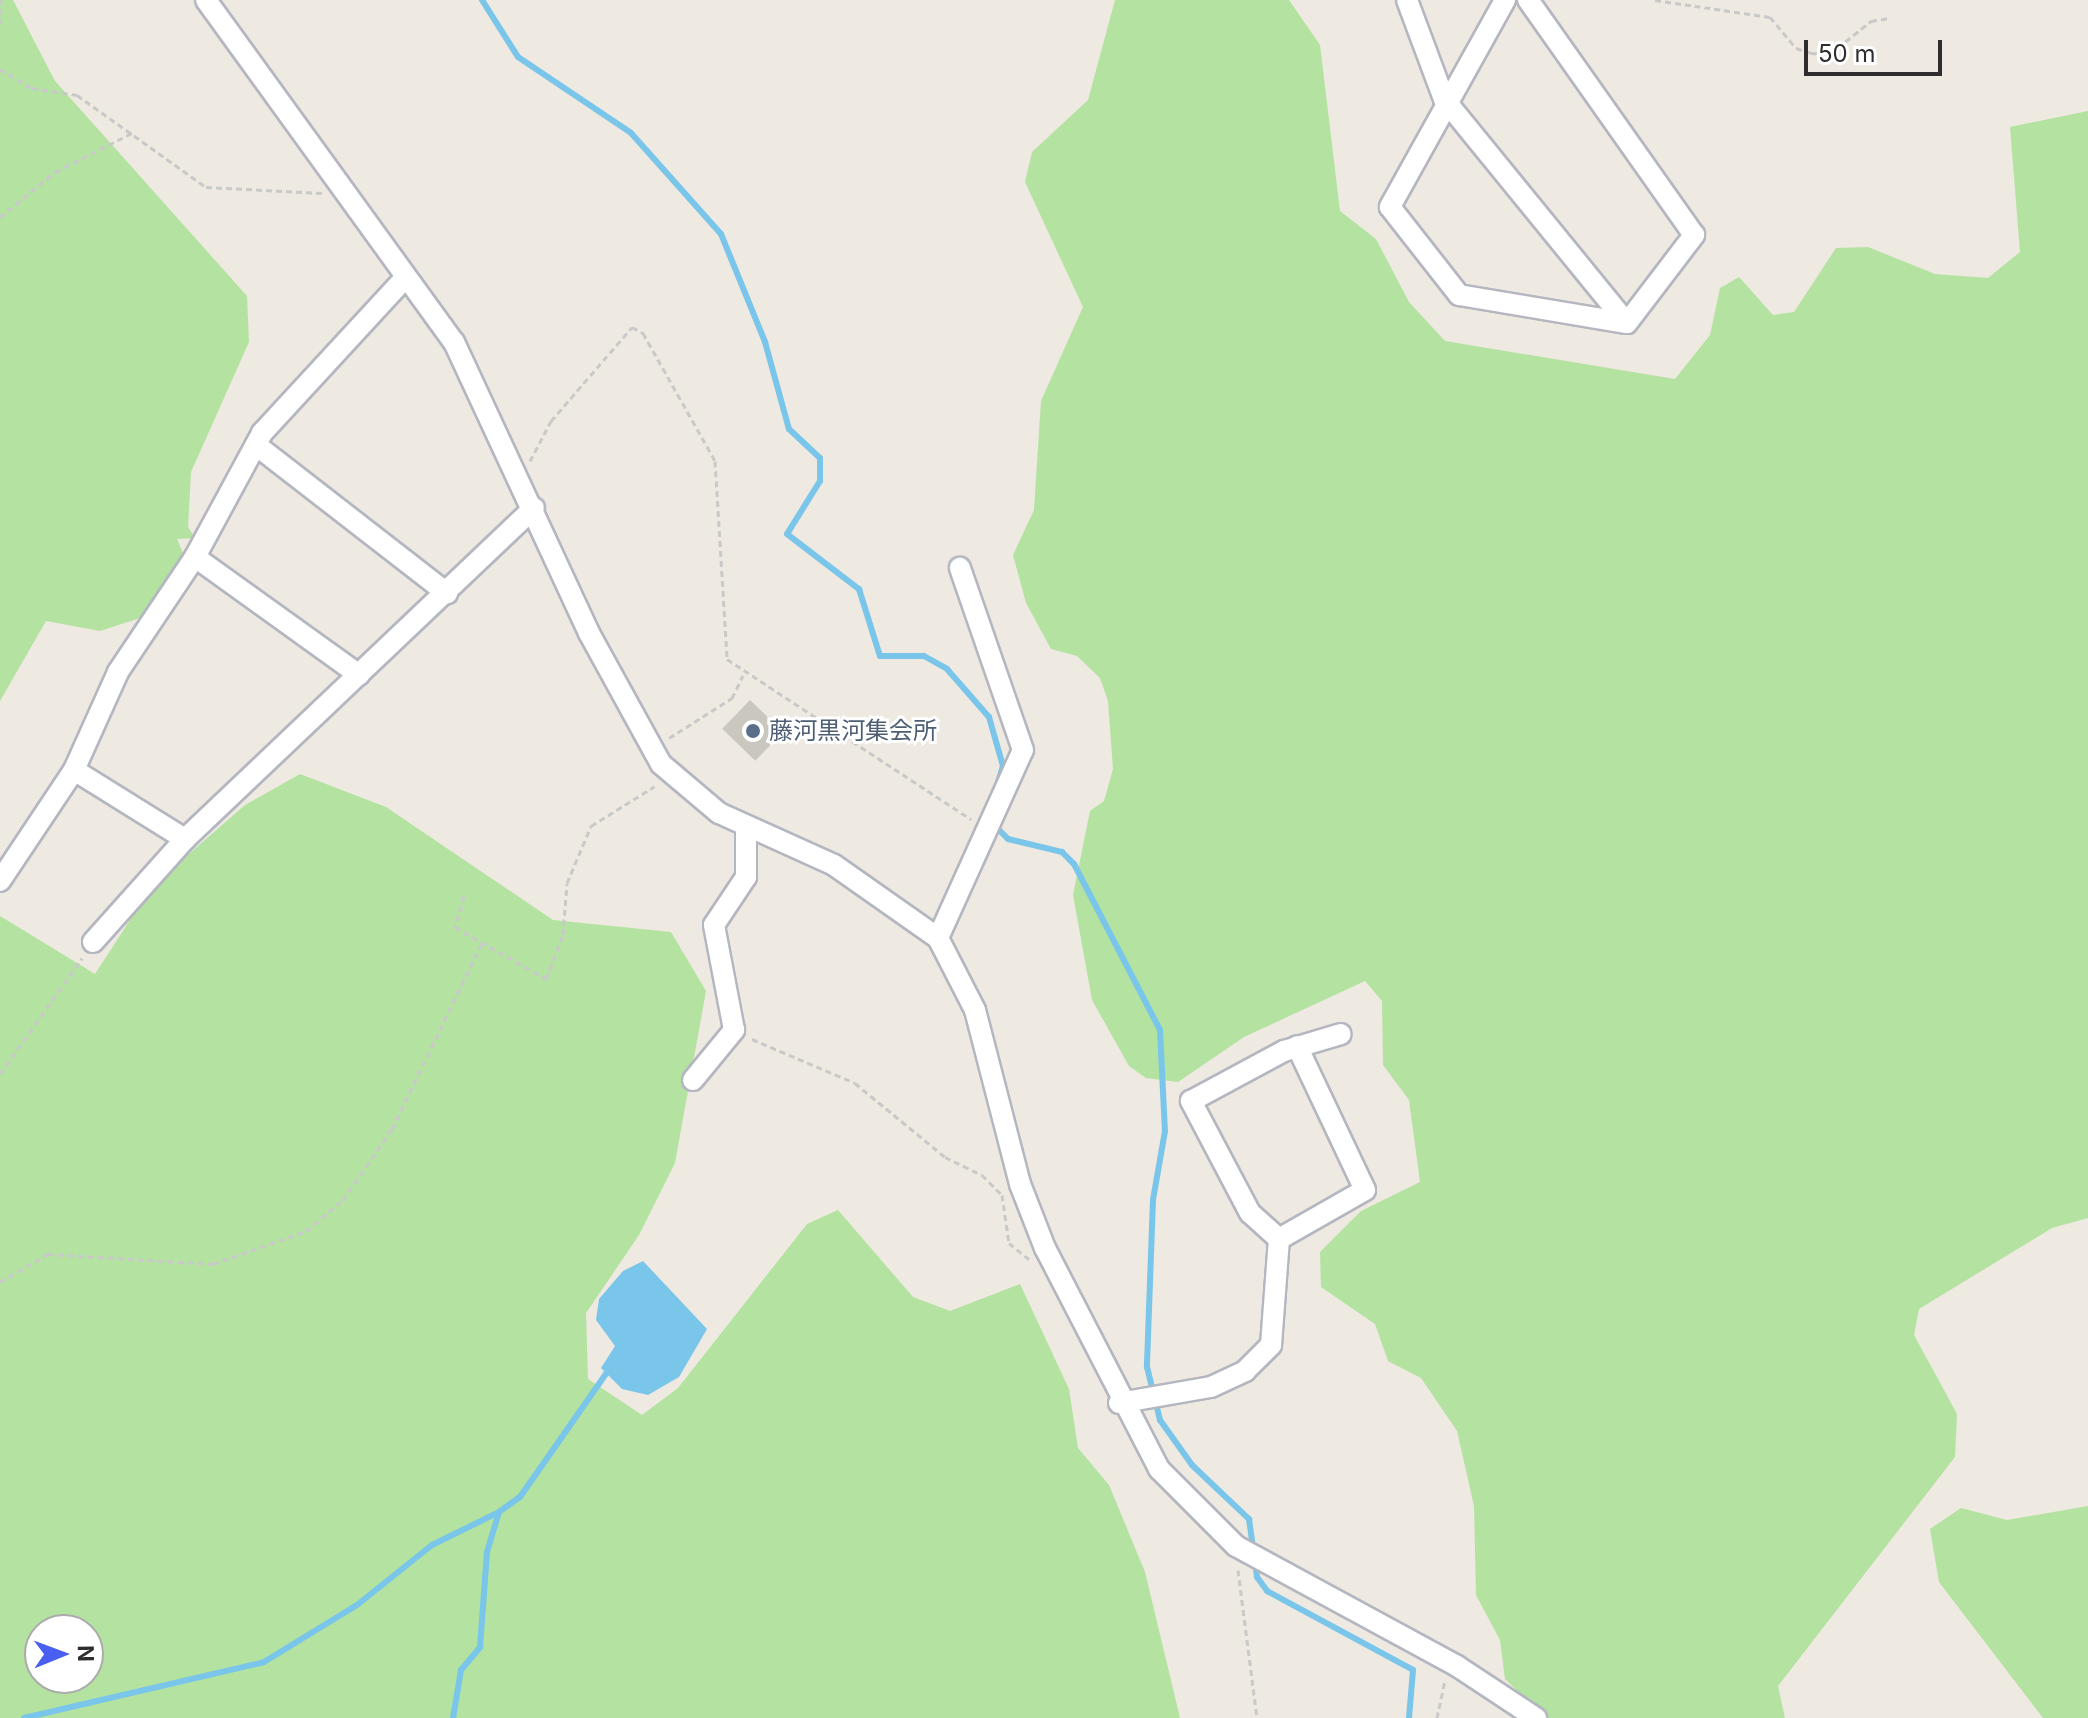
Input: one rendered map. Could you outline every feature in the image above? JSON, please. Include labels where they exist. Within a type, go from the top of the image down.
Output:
[{"type":"street","points":[[206,0],[454,342],[651,749],[673,776],[746,827],[834,865],[938,938],[975,1010],[1020,1184],[1051,1260],[1119,1403],[1159,1469],[1251,1555],[1457,1666],[1536,1718]]},
{"type":"street","points":[[1407,0],[1444,99],[1627,323]]},
{"type":"street","points":[[1505,0],[1444,99],[1390,207],[1459,295],[1627,323]]},
{"type":"street","points":[[1528,0],[1694,235],[1627,323]]},
{"type":"street","points":[[0,881],[74,770],[118,672],[195,557],[256,445],[405,278]]},
{"type":"street","points":[[256,445],[447,593]]},
{"type":"street","points":[[93,942],[185,839],[534,508]]},
{"type":"street","points":[[195,557],[359,675]]},
{"type":"street","points":[[938,938],[1023,750],[960,568]]},
{"type":"street","points":[[74,770],[185,839]]},
{"type":"street","points":[[693,1080],[734,1030],[714,925],[746,877],[746,827]]},
{"type":"street","points":[[1279,1239],[1250,1213],[1191,1101],[1297,1046],[1341,1034]]},
{"type":"street","points":[[1279,1239],[1365,1190],[1297,1046]]},
{"type":"street","points":[[1119,1403],[1166,1396],[1245,1371],[1271,1345],[1279,1239]]},
{"type":"path","points":[[0,24],[1,0]]},
{"type":"path","points":[[1655,0],[1770,17],[1796,48],[1811,53],[1830,54],[1871,21],[1890,18]]},
{"type":"path","points":[[0,69],[32,88],[77,95],[134,132],[206,187],[308,194],[341,188]]},
{"type":"path","points":[[0,217],[55,172],[134,132]]},
{"type":"path","points":[[517,473],[551,421],[632,327],[643,333],[715,461],[727,659],[743,675],[992,821]]},
{"type":"path","points":[[651,749],[732,698],[743,675]]},
{"type":"path","points":[[464,896],[455,927],[546,979],[563,935],[567,883],[591,826],[673,776]]},
{"type":"path","points":[[0,1074],[93,942]]},
{"type":"path","points":[[0,1282],[48,1254],[213,1264],[306,1231],[343,1200],[392,1129],[482,943]]},
{"type":"path","points":[[734,1030],[855,1083],[945,1157],[982,1175],[1002,1195],[1009,1243],[1026,1260],[1051,1260]]},
{"type":"path","points":[[1251,1555],[1257,1718]]},
{"type":"path","points":[[1437,1718],[1439,1689],[1457,1666]]},
{"type":"green space","points":[[0,0],[13,0],[55,81],[247,296],[249,342],[191,472],[188,527],[195,538],[177,539],[186,560],[146,616],[100,631],[46,621],[0,701]]},
{"type":"green space","points":[[1115,0],[1289,0],[1320,45],[1340,211],[1376,239],[1409,302],[1445,341],[1675,379],[1710,335],[1720,288],[1739,277],[1773,315],[1794,312],[1836,248],[1868,247],[1935,274],[1988,278],[2020,252],[2010,127],[2088,111],[2088,1218],[2052,1228],[1919,1309],[1914,1335],[1957,1414],[1955,1457],[1778,1686],[1785,1718],[1546,1718],[1505,1679],[1500,1640],[1476,1595],[1474,1506],[1457,1431],[1421,1378],[1388,1361],[1375,1324],[1321,1287],[1320,1252],[1361,1211],[1420,1182],[1409,1100],[1383,1065],[1382,1001],[1365,981],[1244,1037],[1178,1082],[1146,1078],[1129,1066],[1092,1000],[1073,895],[1090,811],[1104,801],[1113,769],[1108,701],[1100,678],[1077,656],[1051,649],[1026,603],[1013,555],[1034,510],[1041,401],[1083,307],[1025,182],[1032,152],[1088,100]]},
{"type":"green space","points":[[300,774],[386,807],[553,920],[671,932],[706,991],[675,1163],[639,1235],[586,1313],[588,1379],[642,1415],[678,1388],[807,1224],[838,1210],[913,1297],[950,1311],[1020,1284],[1069,1389],[1078,1448],[1109,1485],[1145,1572],[1180,1718],[0,1718],[0,916],[95,974],[152,886],[245,805]]},
{"type":"green space","points":[[2088,1506],[2088,1718],[2043,1718],[1939,1582],[1930,1529],[1961,1508],[2007,1520]]},
{"type":"water","points":[[643,1261],[707,1329],[679,1377],[648,1395],[622,1389],[601,1368],[615,1346],[596,1320],[599,1299],[623,1271]]},
{"type":"building","points":[[750,700],[783,732],[755,761],[722,729]]},
{"type":"waterway","points":[[482,0],[518,57],[631,133],[721,234],[765,342],[789,429],[820,458],[820,481],[787,534],[859,589],[880,656],[924,656],[947,669],[989,717],[1003,766],[992,803]]},
{"type":"waterway","points":[[995,826],[1008,839],[1062,852],[1074,864],[1160,1030],[1165,1131],[1153,1200],[1147,1367],[1160,1420],[1192,1465],[1249,1519],[1257,1577],[1267,1591],[1413,1670],[1409,1718]]},
{"type":"waterway","points":[[453,1718],[461,1670],[480,1647],[487,1552],[499,1512],[520,1497],[610,1368]]},
{"type":"waterway","points":[[24,1718],[264,1662],[357,1605],[432,1545],[499,1512]]},
{"type":"place","name":"藤河黒河集会所","points":[[753,731]]}]
